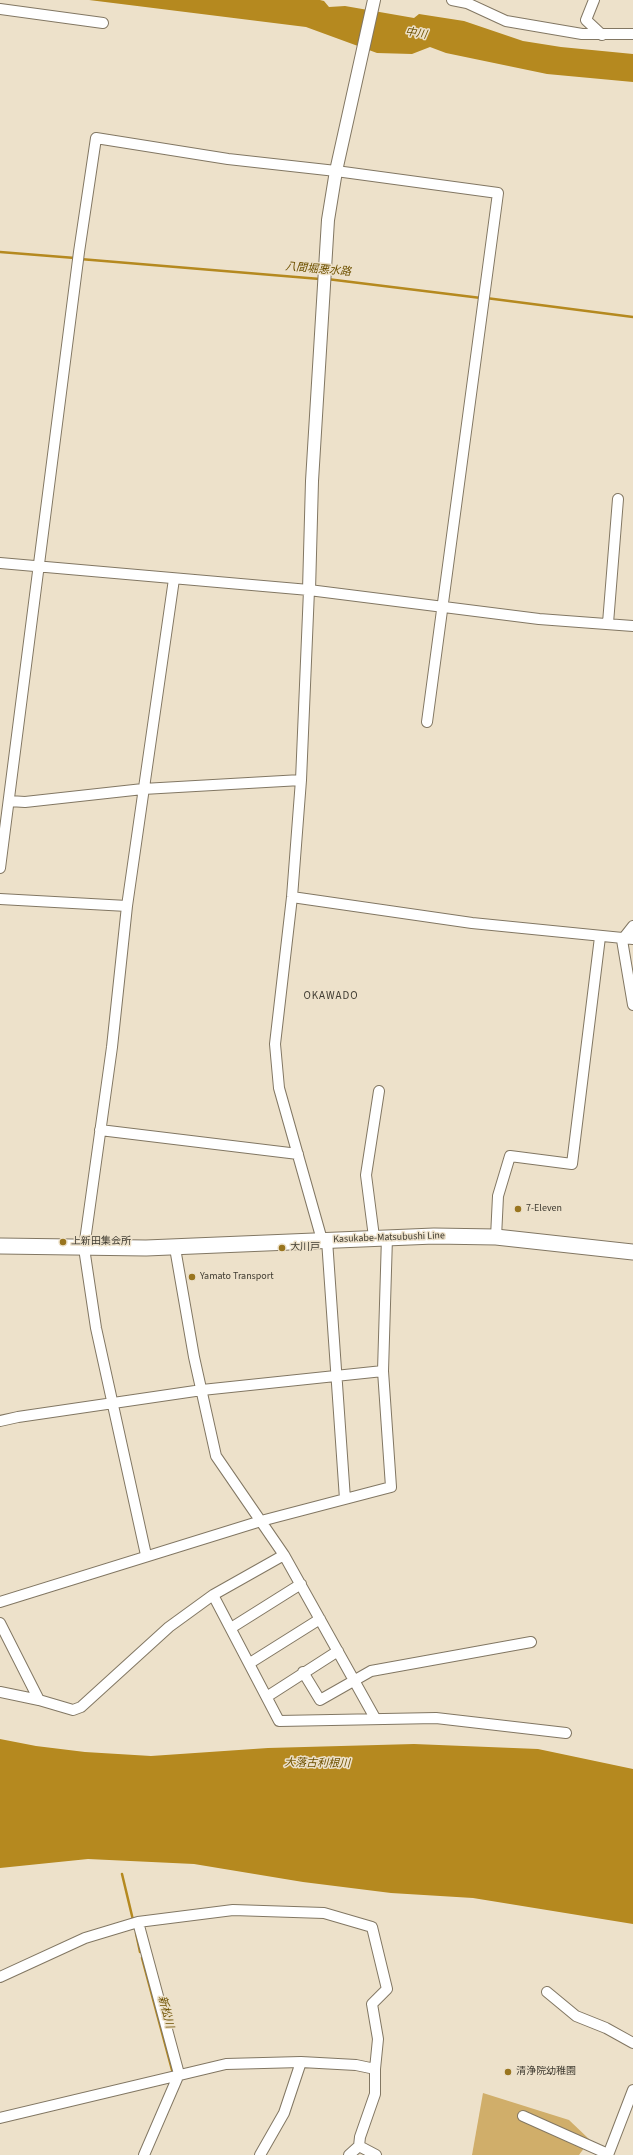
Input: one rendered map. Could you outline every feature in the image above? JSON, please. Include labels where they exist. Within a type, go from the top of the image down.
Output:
[{"type":"main road","name":"Kasukabe-Matsubushi Line","points":[[0,1246],[175,1248],[380,1237],[496,1237],[633,1252]]},
{"type":"street","points":[[345,1499],[337,1376],[325,1240],[279,1088],[275,1044],[292,897],[301,780],[312,481],[322,345],[324,279],[330,199],[374,0]]},
{"type":"street","points":[[452,0],[467,4],[506,21],[602,35],[633,34]]},
{"type":"street","points":[[594,0],[586,20],[602,35]]},
{"type":"street","points":[[0,9],[103,24]]},
{"type":"street","points":[[0,868],[40,566],[79,252],[96,138],[228,159],[336,171],[498,193],[427,722]]},
{"type":"street","points":[[608,623],[618,499]]},
{"type":"street","points":[[0,564],[40,566],[309,590],[539,619],[633,626]]},
{"type":"street","points":[[146,1555],[94,1321],[84,1248],[112,1047],[127,906],[174,579]]},
{"type":"street","points":[[9,801],[25,802],[143,789],[301,780]]},
{"type":"street","points":[[292,897],[472,923],[622,940],[633,939]]},
{"type":"street","points":[[0,899],[127,906]]},
{"type":"street","points":[[633,926],[622,940],[633,1005]]},
{"type":"street","points":[[496,1237],[498,1196],[510,1156],[572,1164],[600,937]]},
{"type":"street","points":[[0,1602],[146,1555],[261,1521],[391,1487],[384,1371],[380,1237],[366,1175],[380,1091]]},
{"type":"street","points":[[100,1130],[298,1154]]},
{"type":"street","points":[[175,1248],[194,1357],[216,1456],[284,1555],[376,1718]]},
{"type":"street","points":[[0,1422],[18,1417],[202,1390],[384,1371]]},
{"type":"street","points":[[0,1692],[39,1700],[73,1710],[81,1707],[169,1627],[213,1595],[284,1555]]},
{"type":"street","points":[[231,1628],[301,1584]]},
{"type":"street","points":[[213,1595],[268,1696],[279,1721],[436,1718],[566,1733]]},
{"type":"street","points":[[250,1663],[320,1619]]},
{"type":"street","points":[[0,1623],[39,1700]]},
{"type":"street","points":[[303,1672],[320,1700],[371,1671],[531,1642]]},
{"type":"street","points":[[268,1696],[303,1672],[338,1651]]},
{"type":"street","points":[[0,1977],[85,1938],[138,1922],[233,1910],[324,1914],[372,1927],[387,1989],[372,2004],[378,2039],[375,2069],[375,2094],[360,2136],[359,2146],[349,2155]]},
{"type":"street","points":[[138,1922],[179,2074],[144,2155]]},
{"type":"street","points":[[547,1992],[576,2016],[606,2028],[633,2043]]},
{"type":"street","points":[[0,2118],[226,2064],[301,2062],[356,2065],[375,2069]]},
{"type":"street","points":[[260,2155],[284,2113],[301,2062]]},
{"type":"street","points":[[523,2116],[608,2154],[633,2090]]},
{"type":"street","points":[[359,2146],[376,2155]]},
{"type":"shaded area","points":[[483,2093],[569,2120],[590,2140],[579,2155],[472,2155]]},
{"type":"water","name":"中川","points":[[89,0],[320,0],[324,1],[329,7],[345,6],[414,18],[419,14],[464,21],[523,41],[561,47],[633,54],[633,82],[547,74],[446,53],[430,47],[412,54],[377,53],[306,27]]},
{"type":"water","name":"大落古利根川","points":[[0,1739],[36,1746],[85,1752],[151,1756],[268,1748],[414,1744],[538,1749],[633,1769],[633,1924],[473,1898],[391,1893],[303,1882],[194,1864],[88,1859],[0,1868]]},
{"type":"waterway","name":"八間堀悪水路","points":[[0,252],[75,258]]},
{"type":"waterway","name":"八間堀悪水路","points":[[80,259],[320,279]]},
{"type":"waterway","name":"八間堀悪水路","points":[[327,279],[481,298]]},
{"type":"waterway","name":"八間堀悪水路","points":[[486,298],[633,317]]},
{"type":"waterway","name":"新松川","points":[[122,1874],[133,1920]]},
{"type":"waterway","name":"新松川","points":[[136,1933],[140,1952]]},
{"type":"waterway","name":"新松川","points":[[142,1958],[172,2070]]},
{"type":"place","name":"7-Eleven","points":[[518,1209]]},
{"type":"place","name":"上新田集会所","points":[[63,1242]]},
{"type":"place","name":"大川戸","points":[[282,1248]]},
{"type":"place","name":"Yamato Transport","points":[[192,1277]]},
{"type":"place","name":"清浄院幼稚園","points":[[508,2072]]},
{"type":"district","name":"OKAWADO","points":[[331,997]]}]
